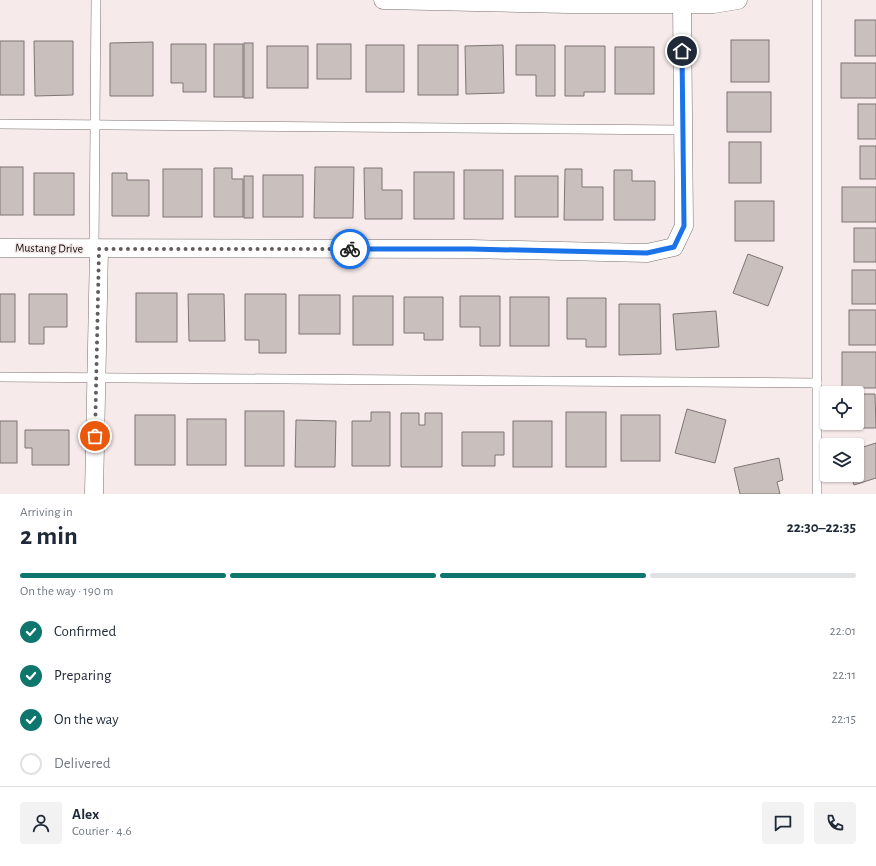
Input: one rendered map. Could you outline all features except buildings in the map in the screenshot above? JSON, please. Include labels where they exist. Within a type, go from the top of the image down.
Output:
[{"type":"street","points":[[382,0],[682,4],[714,4],[738,0]]},
{"type":"street","points":[[682,4],[683,130]]},
{"type":"street","name":"Mustang Drive","points":[[0,248],[471,249],[647,253],[674,247],[684,226],[683,130]]},
{"type":"street","points":[[94,494],[96,249]]},
{"type":"lane","points":[[96,0],[96,249]]},
{"type":"lane","points":[[817,0],[817,494]]},
{"type":"lane","points":[[0,124],[683,130]]},
{"type":"lane","points":[[0,377],[817,383]]},
{"type":"way so far","points":[[95,436],[99,249],[350,249]]},
{"type":"route","points":[[350,249],[471,249],[647,253],[674,247],[684,226],[682,51]]}]
